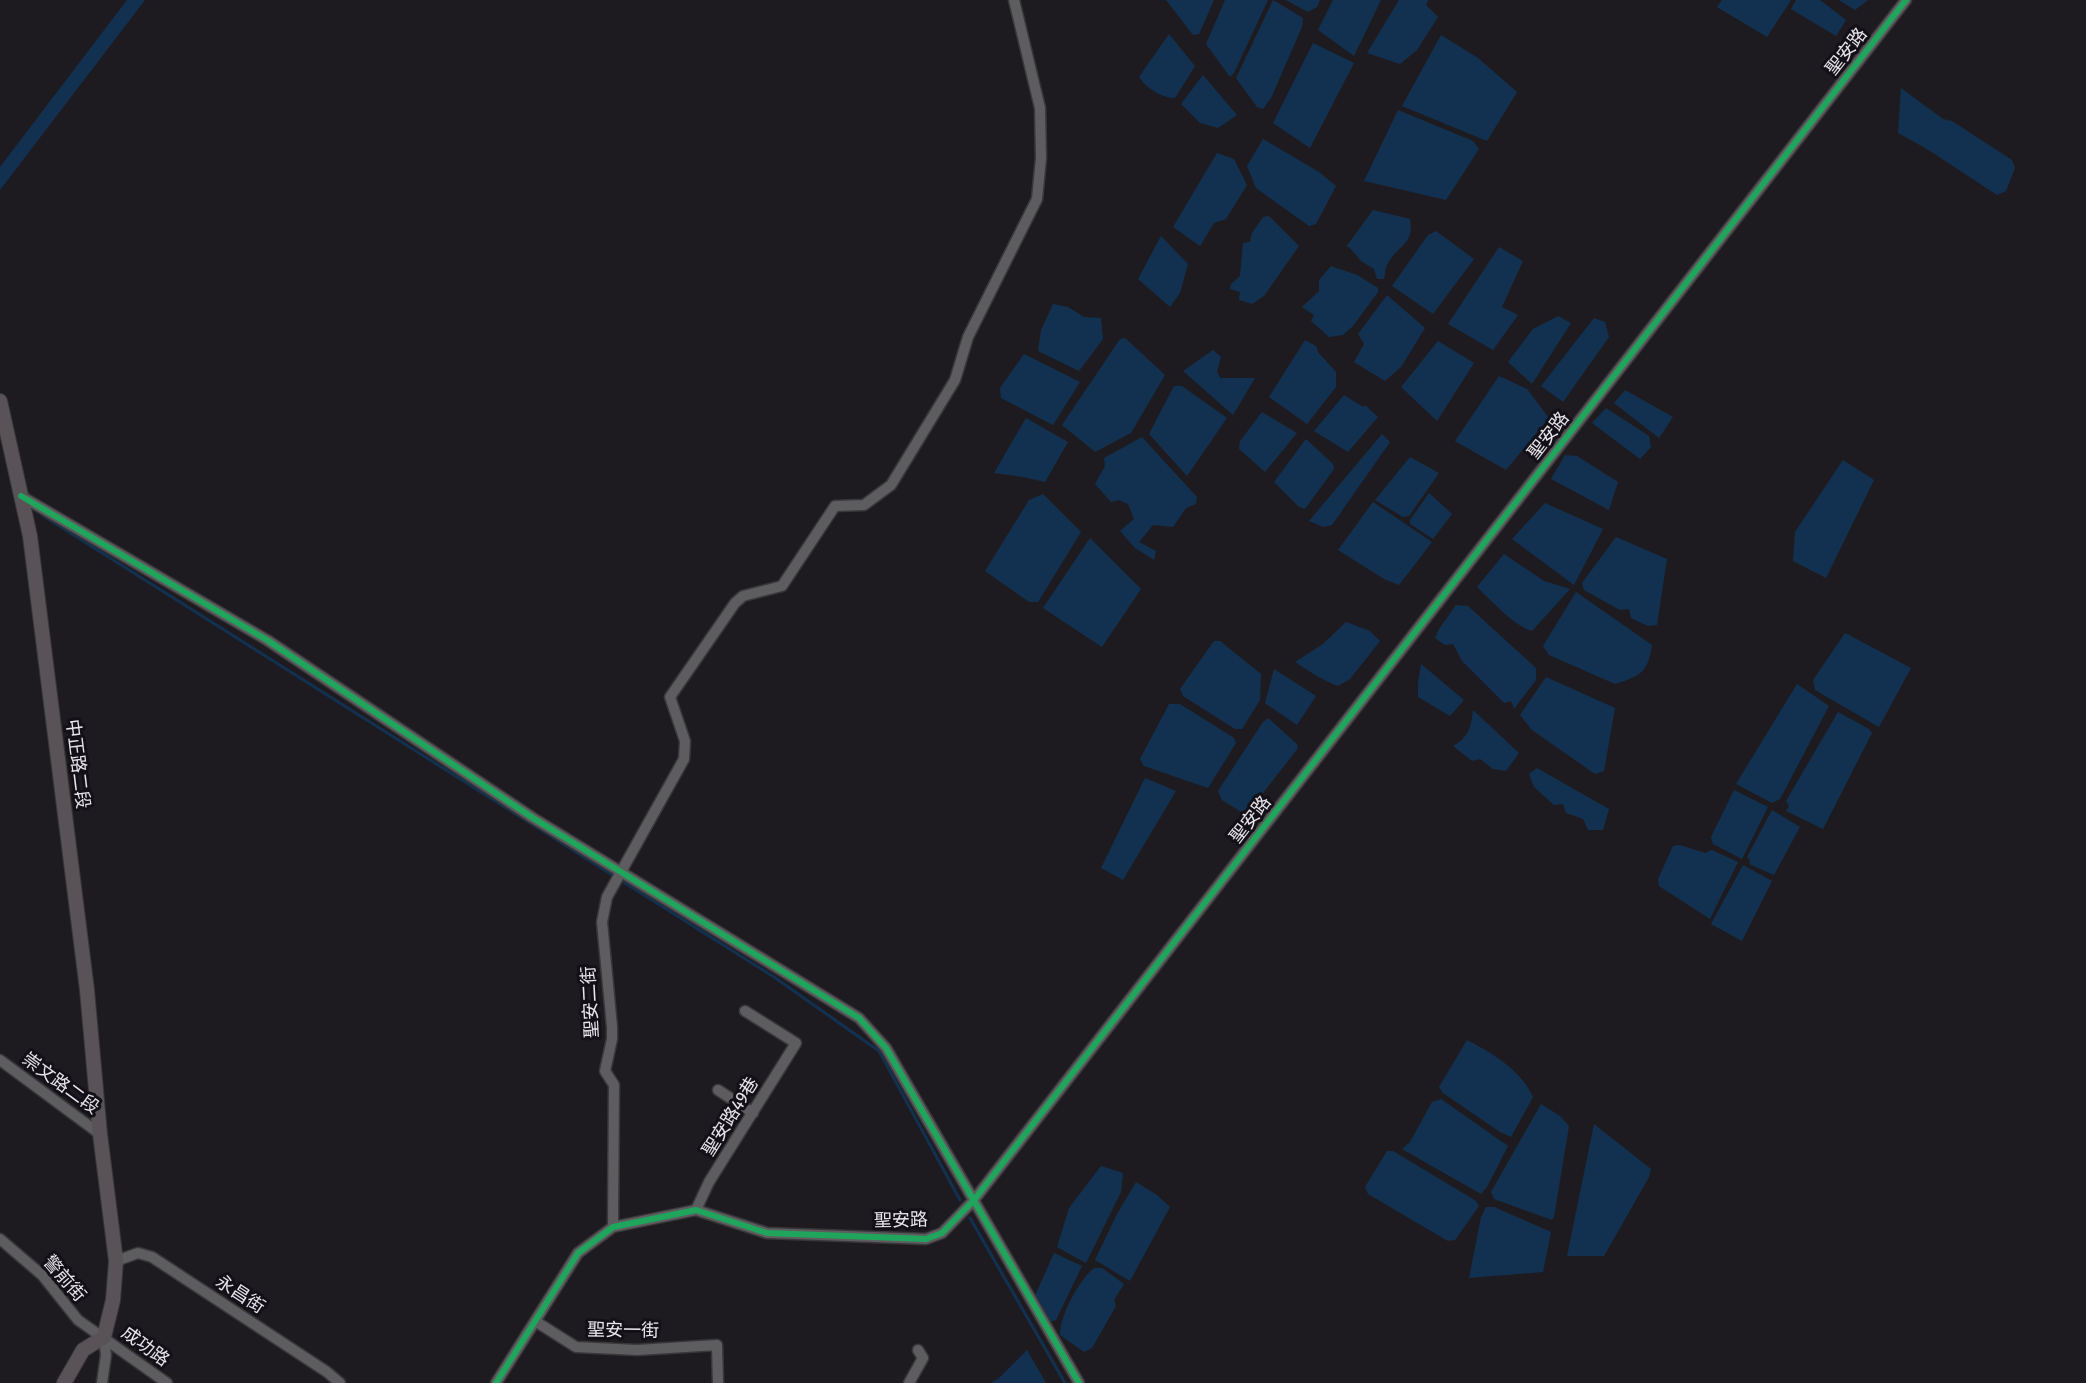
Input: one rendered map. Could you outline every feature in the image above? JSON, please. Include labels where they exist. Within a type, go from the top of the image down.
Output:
[{"type":"main road","name":"中正路二段","points":[[0,401],[30,536],[87,990],[100,1134],[116,1261],[113,1300],[104,1337]]},
{"type":"main road","points":[[64,1383],[83,1350],[104,1337]]},
{"type":"street","name":"聖安二街","points":[[613,1227],[614,1085],[605,1071],[612,1039],[612,1027],[602,922],[607,897],[684,759],[685,741],[670,697],[735,603],[743,596],[782,586],[835,506],[864,505],[891,485],[955,380],[968,337],[1037,199],[1041,158],[1040,108],[1014,0]]},
{"type":"street","name":"聖安路","points":[[496,1383],[578,1253],[613,1227],[696,1210],[767,1233],[926,1239],[942,1233],[974,1200],[1906,0]]},
{"type":"street","points":[[21,496],[267,640],[619,876],[859,1018],[886,1048],[1079,1383]]},
{"type":"street","name":"聖安路49巷","points":[[696,1210],[710,1182],[796,1043],[745,1011]]},
{"type":"street","name":"崇文路二段","points":[[0,1060],[100,1134]]},
{"type":"street","points":[[718,1090],[753,1113]]},
{"type":"street","name":"警前街","points":[[0,1239],[42,1275],[78,1320],[94,1334],[104,1337]]},
{"type":"street","name":"永昌街","points":[[116,1261],[138,1253],[152,1257],[327,1372],[340,1383]]},
{"type":"street","name":"聖安一街","points":[[535,1321],[576,1347],[637,1350],[717,1345],[718,1383]]},
{"type":"street","points":[[102,1383],[106,1354],[104,1337]]},
{"type":"street","name":"成功路","points":[[104,1337],[167,1383]]},
{"type":"street","points":[[909,1383],[923,1358],[918,1350]]},
{"type":"water","points":[[127,0],[145,0],[0,190],[0,167]]},
{"type":"water","points":[[1166,0],[1214,0],[1199,34],[1193,35]]},
{"type":"water","points":[[1225,0],[1268,0],[1234,73],[1230,77],[1206,44]]},
{"type":"water","points":[[1273,0],[1303,18],[1302,27],[1271,98],[1263,109],[1257,107],[1236,78]]},
{"type":"water","points":[[1286,0],[1320,0],[1317,7],[1308,12]]},
{"type":"water","points":[[1333,0],[1381,0],[1354,56],[1318,30]]},
{"type":"water","points":[[1399,0],[1428,0],[1426,5],[1438,17],[1417,50],[1400,64],[1367,53]]},
{"type":"water","points":[[1722,0],[1791,0],[1767,37],[1717,7]]},
{"type":"water","points":[[1796,0],[1820,0],[1846,20],[1836,36],[1791,9]]},
{"type":"water","points":[[1839,0],[1868,0],[1855,10]]},
{"type":"water","points":[[1169,34],[1195,66],[1175,98],[1155,92],[1139,77]]},
{"type":"water","points":[[1441,35],[1478,58],[1517,92],[1487,141],[1402,106]]},
{"type":"water","points":[[1313,43],[1354,63],[1310,148],[1273,123]]},
{"type":"water","points":[[1203,75],[1237,115],[1218,128],[1200,123],[1181,104]]},
{"type":"water","points":[[1901,88],[1943,119],[1952,121],[2012,160],[2015,168],[2006,191],[1997,195],[1927,149],[1898,133]]},
{"type":"water","points":[[1398,110],[1473,141],[1479,149],[1446,200],[1364,181]]},
{"type":"water","points":[[1263,139],[1319,172],[1336,186],[1316,224],[1309,226],[1256,188],[1247,166]]},
{"type":"water","points":[[1217,153],[1234,159],[1247,185],[1226,219],[1214,223],[1200,246],[1173,227]]},
{"type":"water","points":[[1373,210],[1410,219],[1411,228],[1408,240],[1391,258],[1385,270],[1384,279],[1377,279],[1374,269],[1361,261],[1349,247],[1346,247]]},
{"type":"water","points":[[1269,216],[1299,246],[1264,296],[1252,304],[1239,300],[1240,292],[1230,289],[1231,284],[1240,276],[1243,243],[1250,242],[1252,233],[1263,217]]},
{"type":"water","points":[[1436,231],[1474,259],[1433,314],[1392,286],[1428,235]]},
{"type":"water","points":[[1161,236],[1188,264],[1180,293],[1170,307],[1138,279]]},
{"type":"water","points":[[1499,247],[1523,261],[1502,307],[1518,315],[1493,350],[1448,324]]},
{"type":"water","points":[[1331,266],[1357,275],[1378,288],[1378,292],[1353,326],[1343,335],[1329,337],[1311,321],[1314,315],[1302,307],[1319,291],[1319,280]]},
{"type":"water","points":[[1387,295],[1425,328],[1401,367],[1385,381],[1354,362],[1364,344],[1358,334]]},
{"type":"water","points":[[1053,304],[1068,307],[1084,317],[1101,318],[1103,339],[1079,371],[1038,351],[1041,330]]},
{"type":"water","points":[[1558,316],[1571,323],[1532,384],[1508,362],[1533,329]]},
{"type":"water","points":[[1594,318],[1605,322],[1609,337],[1563,402],[1541,386]]},
{"type":"water","points":[[1125,338],[1165,375],[1131,433],[1095,452],[1062,425],[1120,339]]},
{"type":"water","points":[[1305,340],[1316,346],[1318,352],[1336,372],[1336,387],[1307,424],[1269,397]]},
{"type":"water","points":[[1438,341],[1474,363],[1437,421],[1401,387]]},
{"type":"water","points":[[1213,350],[1221,357],[1217,371],[1220,378],[1255,378],[1233,415],[1183,371]]},
{"type":"water","points":[[1024,354],[1080,382],[1053,425],[1001,398],[1000,388]]},
{"type":"water","points":[[1499,376],[1527,389],[1549,418],[1506,470],[1455,441]]},
{"type":"water","points":[[1174,386],[1182,386],[1227,418],[1187,476],[1149,434]]},
{"type":"water","points":[[1625,390],[1673,417],[1659,438],[1614,403]]},
{"type":"water","points":[[1344,395],[1363,407],[1365,405],[1378,417],[1348,452],[1314,431]]},
{"type":"water","points":[[1606,408],[1649,436],[1651,447],[1640,459],[1592,423]]},
{"type":"water","points":[[1262,412],[1297,433],[1265,472],[1239,449],[1240,441]]},
{"type":"water","points":[[1026,418],[1068,442],[1045,482],[994,473]]},
{"type":"water","points":[[1382,434],[1390,442],[1332,525],[1324,527],[1309,521]]},
{"type":"water","points":[[1142,437],[1197,497],[1196,504],[1186,508],[1173,527],[1153,525],[1139,542],[1156,551],[1154,560],[1135,548],[1120,531],[1134,519],[1128,504],[1119,500],[1111,502],[1095,484],[1105,466],[1104,458]]},
{"type":"water","points":[[1306,439],[1333,464],[1334,469],[1305,509],[1299,507],[1274,482]]},
{"type":"water","points":[[1565,455],[1577,456],[1618,482],[1609,510],[1551,479]]},
{"type":"water","points":[[1410,457],[1439,473],[1409,516],[1403,517],[1375,500]]},
{"type":"water","points":[[1843,460],[1874,480],[1826,578],[1793,561],[1795,532]]},
{"type":"water","points":[[1429,493],[1452,514],[1433,539],[1410,524],[1410,520]]},
{"type":"water","points":[[1043,494],[1081,532],[1038,602],[1029,602],[985,571],[1029,500]]},
{"type":"water","points":[[1373,502],[1432,542],[1399,585],[1384,579],[1338,550]]},
{"type":"water","points":[[1545,503],[1603,529],[1574,585],[1512,539]]},
{"type":"water","points":[[1616,537],[1667,559],[1657,625],[1648,626],[1631,618],[1629,609],[1620,610],[1584,590],[1582,583]]},
{"type":"water","points":[[1090,538],[1141,589],[1102,647],[1043,608]]},
{"type":"water","points":[[1504,554],[1544,581],[1570,589],[1532,631],[1510,618],[1477,587]]},
{"type":"water","points":[[1576,592],[1652,645],[1648,661],[1642,672],[1615,684],[1549,655],[1543,646]]},
{"type":"water","points":[[1456,605],[1468,606],[1536,668],[1536,680],[1514,709],[1511,701],[1504,703],[1462,661],[1453,644],[1445,645],[1435,638]]},
{"type":"water","points":[[1346,622],[1370,631],[1380,641],[1350,679],[1338,686],[1295,662],[1323,644]]},
{"type":"water","points":[[1845,633],[1911,668],[1879,727],[1815,690],[1813,680]]},
{"type":"water","points":[[1214,641],[1220,641],[1261,674],[1260,700],[1242,729],[1235,729],[1183,696],[1180,689]]},
{"type":"water","points":[[1421,664],[1464,700],[1450,716],[1418,697]]},
{"type":"water","points":[[1274,669],[1316,696],[1297,725],[1265,703]]},
{"type":"water","points":[[1546,677],[1615,708],[1604,771],[1595,774],[1532,730],[1520,715]]},
{"type":"water","points":[[1797,684],[1829,706],[1780,799],[1772,803],[1736,784]]},
{"type":"water","points":[[1169,704],[1180,704],[1234,738],[1236,743],[1208,788],[1144,766],[1140,759]]},
{"type":"water","points":[[1473,710],[1519,753],[1506,771],[1493,769],[1480,759],[1472,761],[1453,746],[1463,739],[1468,731]]},
{"type":"water","points":[[1838,712],[1869,729],[1872,733],[1823,829],[1786,811],[1789,806],[1786,801]]},
{"type":"water","points":[[1268,718],[1297,744],[1298,748],[1246,815],[1222,800],[1218,791],[1263,722]]},
{"type":"water","points":[[1537,768],[1609,809],[1603,830],[1588,830],[1583,819],[1566,813],[1563,804],[1554,805],[1534,787],[1529,774]]},
{"type":"water","points":[[1145,778],[1176,791],[1123,880],[1101,868]]},
{"type":"water","points":[[1734,790],[1768,807],[1742,859],[1713,844],[1711,837]]},
{"type":"water","points":[[1772,810],[1800,827],[1774,875],[1749,864],[1750,860],[1747,857]]},
{"type":"water","points":[[1680,845],[1705,853],[1712,850],[1738,862],[1710,919],[1659,886],[1658,879],[1673,846]]},
{"type":"water","points":[[1743,865],[1772,881],[1742,941],[1711,924]]},
{"type":"water","points":[[1467,1040],[1496,1057],[1513,1071],[1528,1087],[1533,1097],[1511,1137],[1443,1093],[1439,1087]]},
{"type":"water","points":[[1441,1099],[1508,1146],[1481,1194],[1402,1149],[1410,1142],[1432,1102]]},
{"type":"water","points":[[1541,1104],[1560,1116],[1569,1126],[1552,1220],[1494,1199],[1491,1192]]},
{"type":"water","points":[[1594,1124],[1651,1169],[1649,1177],[1604,1256],[1567,1256]]},
{"type":"water","points":[[1387,1151],[1393,1151],[1476,1201],[1479,1206],[1455,1240],[1448,1241],[1368,1194],[1365,1187]]},
{"type":"water","points":[[1101,1166],[1123,1173],[1121,1192],[1086,1263],[1057,1247],[1069,1208]]},
{"type":"water","points":[[1136,1182],[1157,1195],[1170,1207],[1130,1281],[1095,1260],[1117,1214]]},
{"type":"water","points":[[1486,1207],[1494,1207],[1551,1232],[1543,1272],[1469,1278],[1481,1217]]},
{"type":"water","points":[[1054,1253],[1082,1266],[1056,1320],[1049,1322],[1034,1298]]},
{"type":"water","points":[[1094,1268],[1102,1268],[1124,1284],[1114,1300],[1116,1306],[1092,1348],[1084,1352],[1060,1335],[1063,1318],[1071,1298]]},
{"type":"water","points":[[1027,1350],[1046,1383],[991,1383],[999,1378]]},
{"type":"waterway","points":[[42,515],[774,977],[879,1051],[960,1200]]},
{"type":"waterway","points":[[970,1218],[1065,1383]]},
{"type":"cycle path","points":[[496,1383],[578,1253],[613,1227],[696,1210],[767,1233],[926,1239],[942,1233],[974,1200],[1906,0]]},
{"type":"cycle path","points":[[21,496],[267,640],[533,818],[859,1018],[886,1048],[1079,1383]]}]
